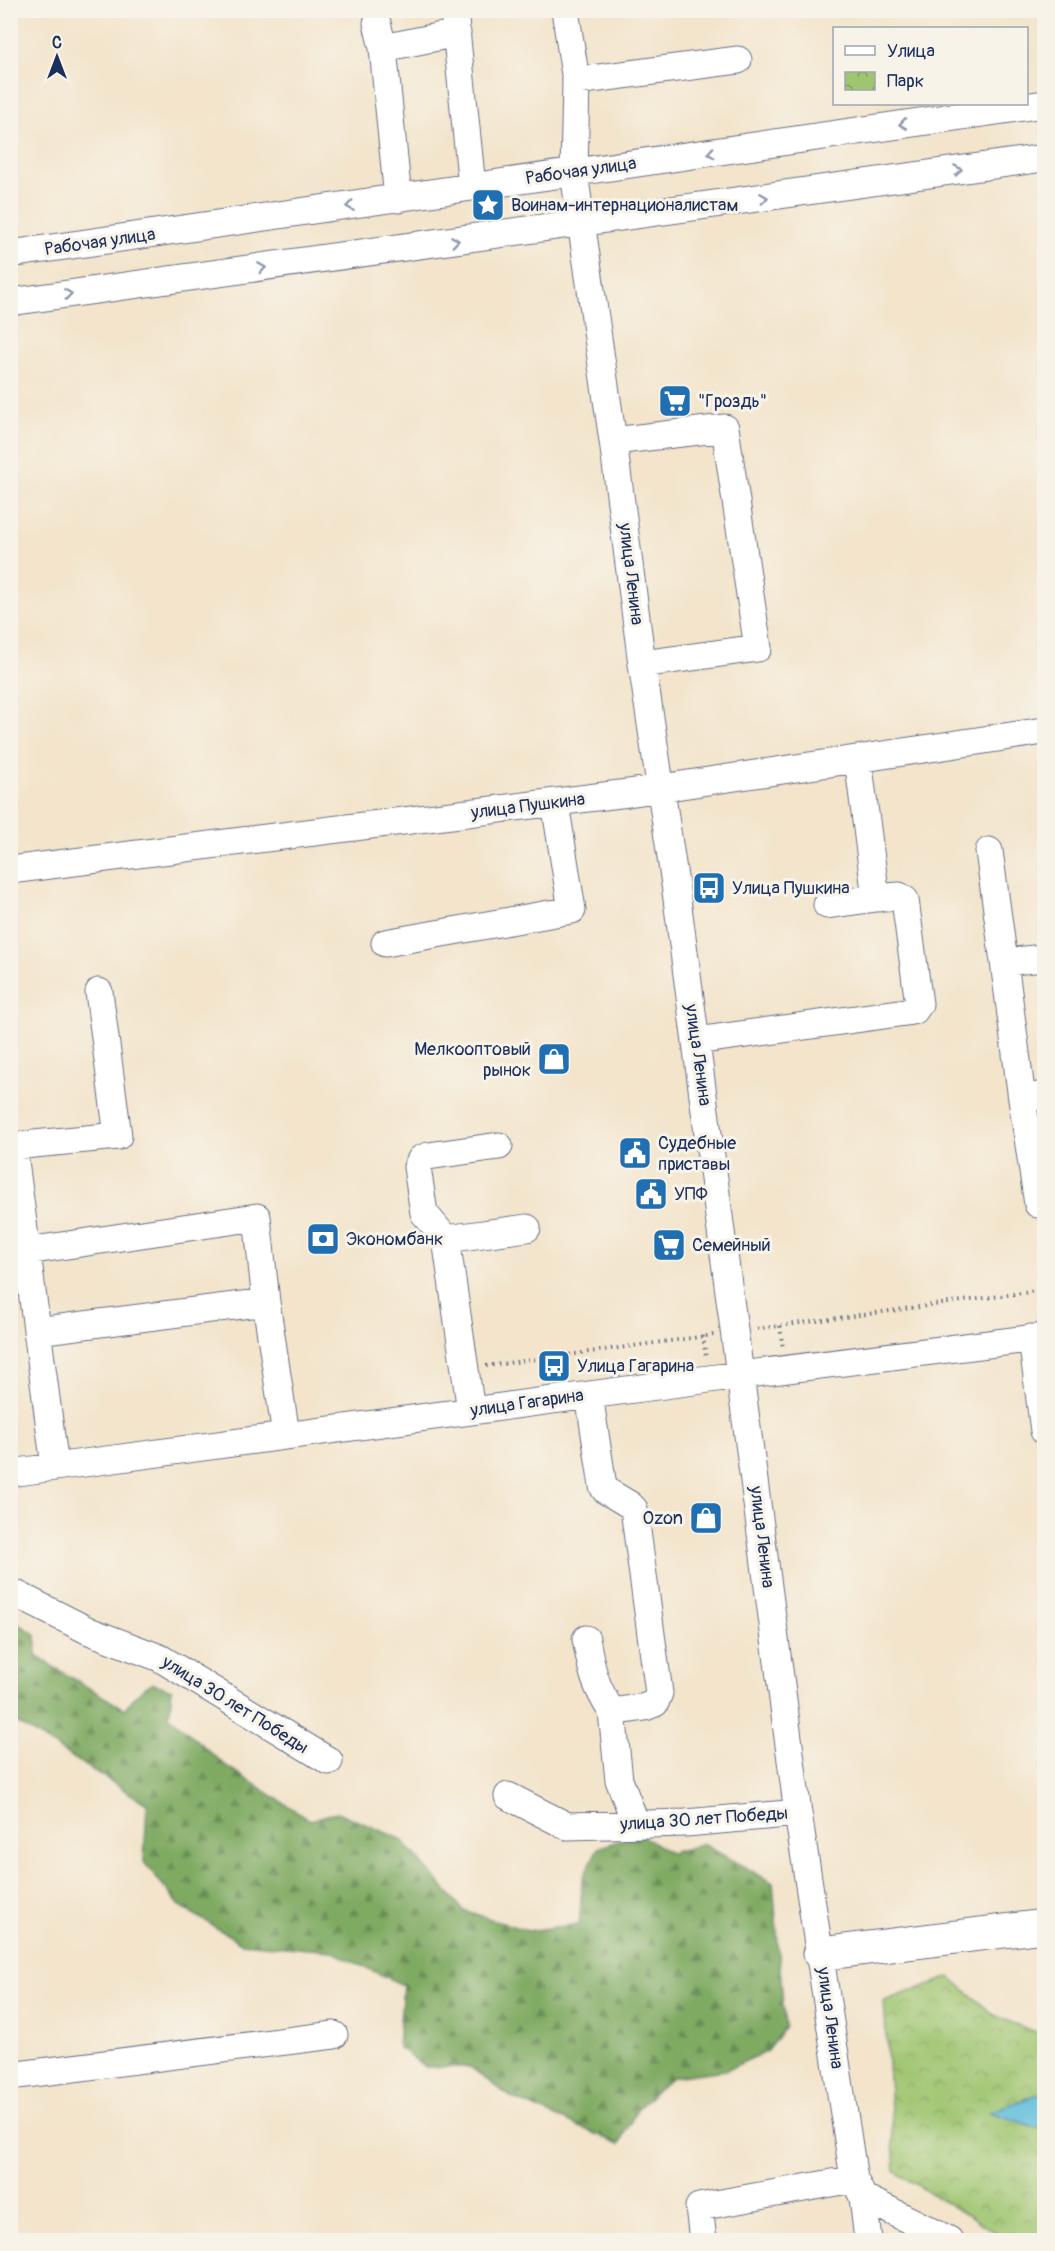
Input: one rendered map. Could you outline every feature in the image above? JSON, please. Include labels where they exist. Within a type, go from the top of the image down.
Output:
[{"type":"main road","points":[[820,1954],[1044,1926]]},
{"type":"street","name":"улица Ленина","points":[[565,10],[576,81],[574,172],[613,441],[642,664],[662,789],[798,1813],[868,2241]]},
{"type":"street","points":[[398,199],[380,35],[455,22],[472,187]]},
{"type":"street","points":[[576,81],[738,60]]},
{"type":"street","name":"Рабочая улица","points":[[10,254],[1044,104]]},
{"type":"street","points":[[10,302],[1044,158]]},
{"type":"street","points":[[613,441],[725,428],[758,648],[642,664]]},
{"type":"street","name":"улица Пушкина","points":[[10,870],[662,789],[1044,731]]},
{"type":"street","points":[[858,759],[876,898]]},
{"type":"street","points":[[385,943],[572,910],[555,802]]},
{"type":"street","points":[[989,851],[1004,962],[1033,1097],[1038,1204]]},
{"type":"street","points":[[696,1041],[915,1010],[919,1004],[905,900],[899,896],[827,905]]},
{"type":"street","points":[[1004,962],[1044,958]]},
{"type":"street","points":[[55,1467],[37,1331],[19,1252],[13,1146],[118,1136],[99,992]]},
{"type":"street","points":[[471,1411],[446,1239],[424,1213],[417,1167],[421,1159],[428,1156],[499,1146]]},
{"type":"street","points":[[19,1252],[257,1217],[266,1302],[286,1435]]},
{"type":"street","points":[[446,1239],[527,1228]]},
{"type":"street","points":[[37,1331],[266,1302]]},
{"type":"street","points":[[1038,1338],[1044,1431]]},
{"type":"street","name":"улица Гагарина","points":[[10,1473],[741,1375],[1038,1338]]},
{"type":"street","points":[[589,1395],[603,1486],[605,1490],[634,1509],[659,1692],[655,1703],[645,1707],[612,1712]]},
{"type":"street","name":"улица 30 лет Победы","points":[[10,1591],[89,1631],[160,1658],[329,1761]]},
{"type":"street","points":[[586,1639],[593,1678],[598,1691],[612,1712],[619,1780],[636,1824]]},
{"type":"street","name":"улица 30 лет Победы","points":[[508,1796],[567,1826],[686,1823],[798,1813]]},
{"type":"street","points":[[10,2076],[334,2035]]},
{"type":"street","points":[[703,2241],[699,2207],[859,2188],[949,2241]]},
{"type":"green space","points":[[10,1618],[36,1635],[37,1657],[124,1709],[141,1690],[152,1683],[172,1690],[169,1716],[226,1766],[310,1820],[337,1812],[401,1839],[463,1910],[528,1931],[579,1924],[583,1878],[598,1848],[639,1834],[670,1853],[703,1844],[773,1883],[785,2027],[766,2052],[726,2070],[672,2077],[637,2109],[620,2144],[512,2098],[470,2067],[425,2067],[398,2047],[403,1985],[331,1951],[241,1943],[179,1905],[144,1862],[147,1804],[11,1719]]},
{"type":"green space","points":[[950,1977],[994,2015],[1044,2036],[1044,2092],[990,2112],[1044,2130],[1044,2231],[1007,2239],[895,2172],[884,2001]]},
{"type":"water","points":[[1044,2092],[1044,2130],[990,2112]]},
{"type":"place","name":"Воинам-интернационалистам","points":[[488,205]]},
{"type":"place","name":"\"Гроздь\"","points":[[675,401]]},
{"type":"place","name":"Улица Пушкина","points":[[709,888]]},
{"type":"place","name":"Мелкооптовый рынок","points":[[554,1059]]},
{"type":"place","name":"Судебные приставы","points":[[635,1153]]},
{"type":"place","name":"УПФ","points":[[651,1194]]},
{"type":"place","name":"Экономбанк","points":[[323,1239]]},
{"type":"place","name":"Семейный","points":[[669,1245]]},
{"type":"place","name":"Улица Гагарина","points":[[554,1366]]},
{"type":"place","name":"Ozon","points":[[706,1518]]}]
